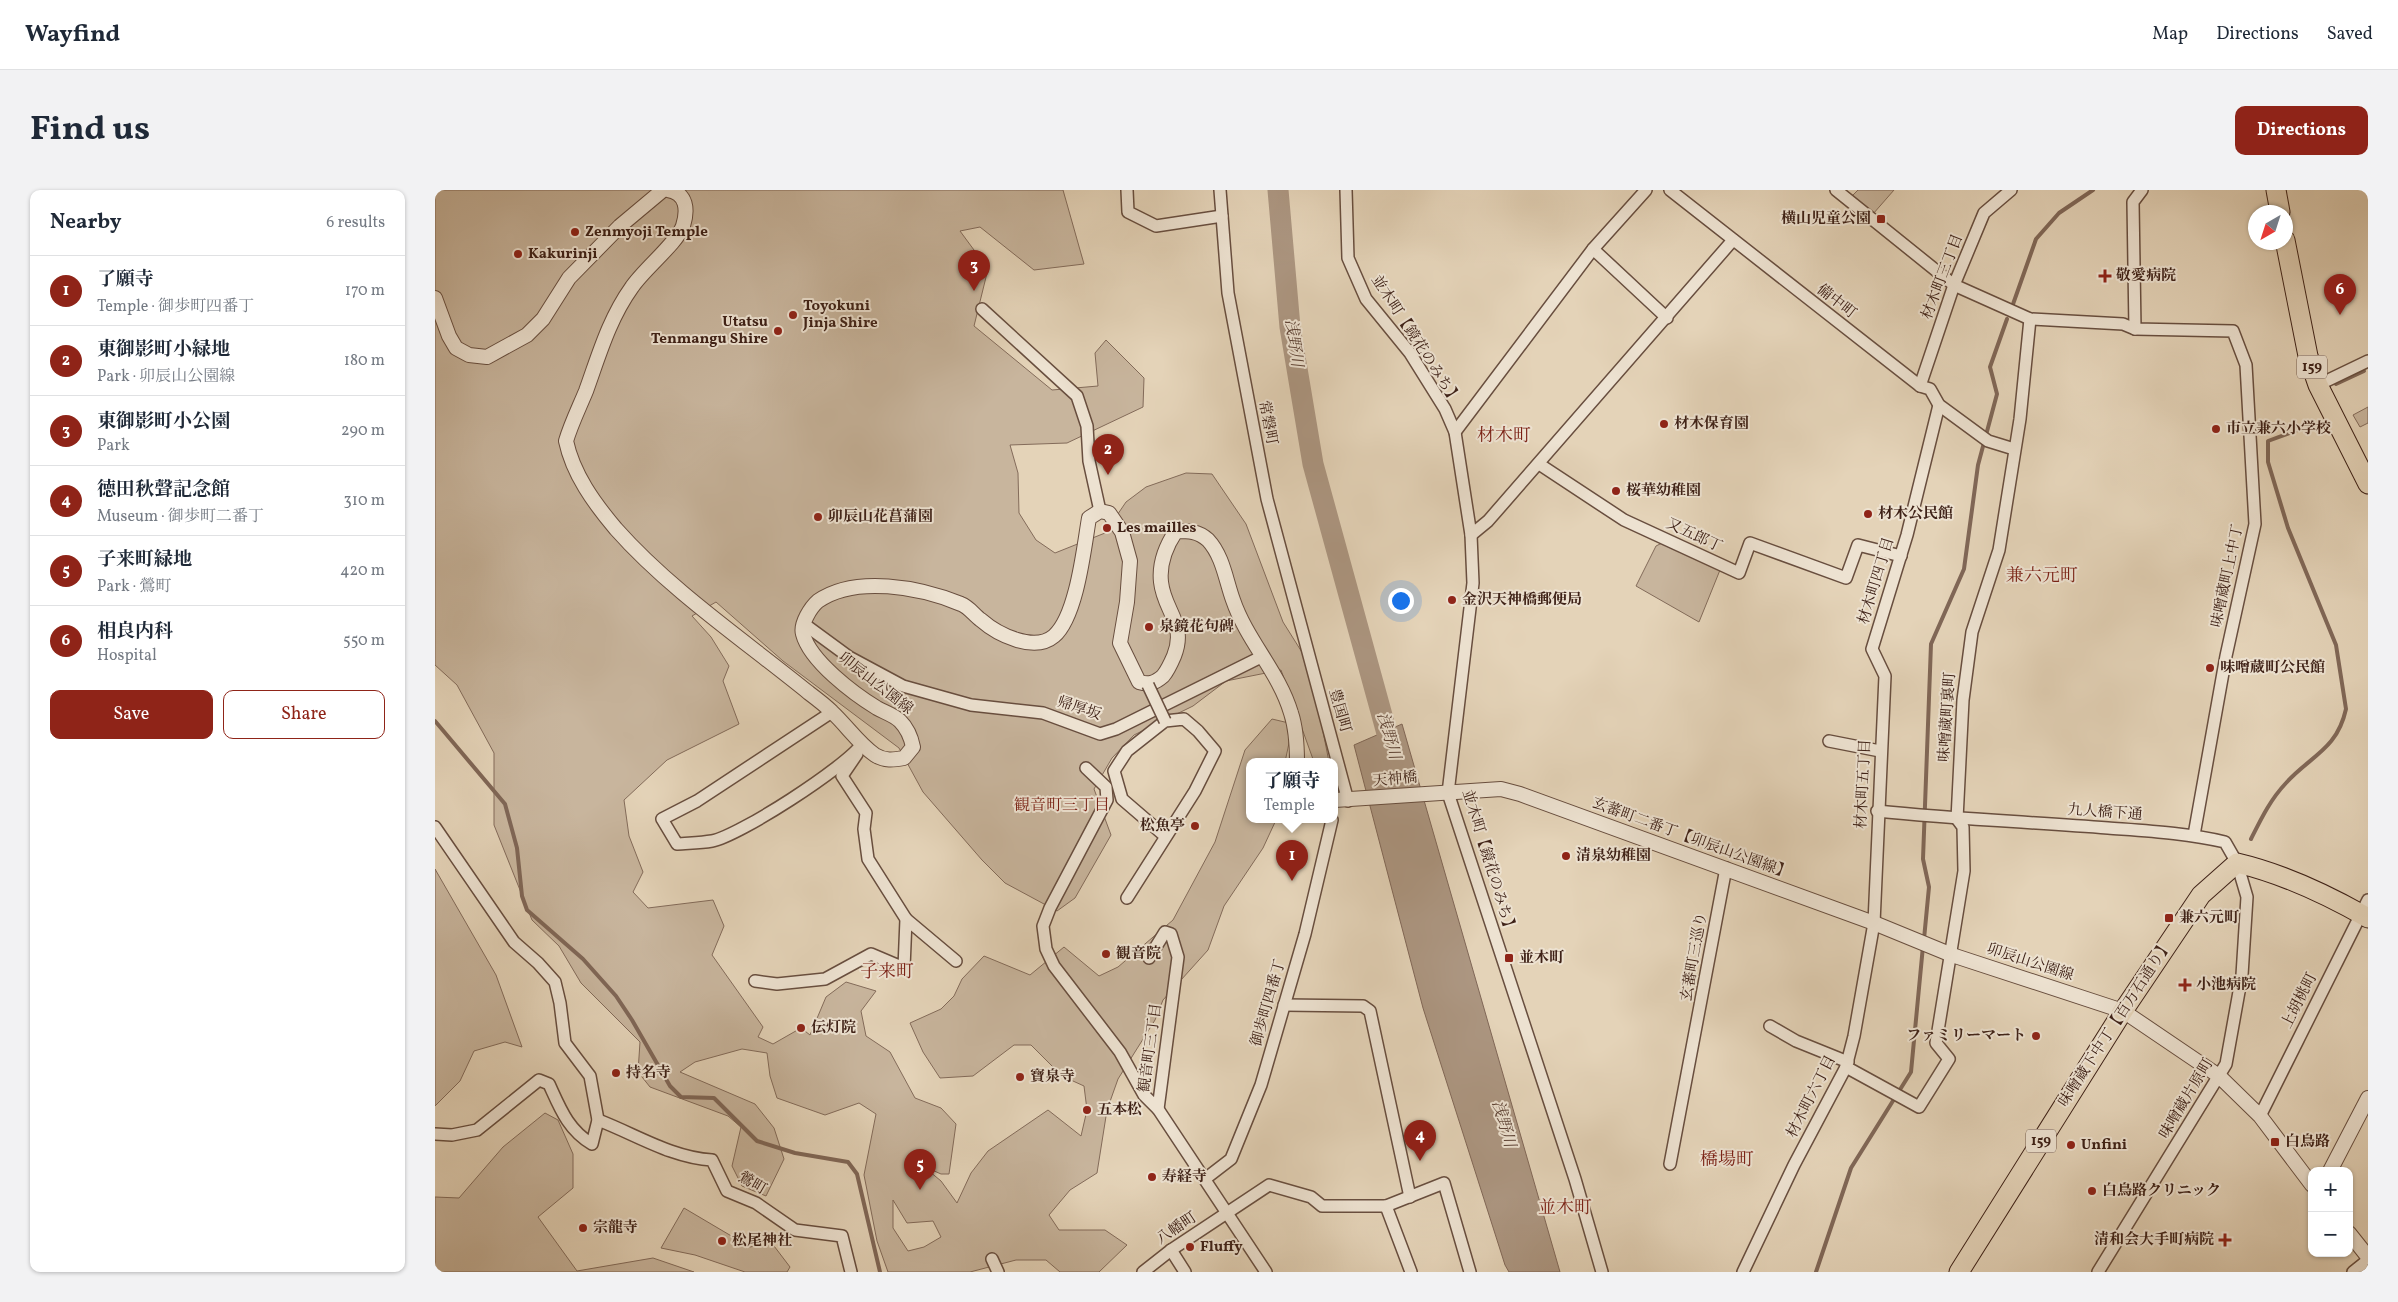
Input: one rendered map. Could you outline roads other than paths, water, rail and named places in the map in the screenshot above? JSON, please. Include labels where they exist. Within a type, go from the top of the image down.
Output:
[{"type":"highway","points":[[2276,190],[2279,205]]},
{"type":"highway","name":"159","points":[[2287,250],[2308,356],[2318,385],[2368,484]]},
{"type":"highway","points":[[2237,863],[2267,870],[2366,910]]},
{"type":"highway","name":"味噌蔵下中丁【百万石通り】","points":[[1959,1272],[2123,1011],[2201,894],[2237,863]]},
{"type":"street","points":[[435,298],[449,336],[457,348],[469,355],[487,356],[527,335],[543,319],[569,278],[620,226],[663,190]]},
{"type":"street","name":"卯辰山公園線","points":[[669,190],[677,192],[684,200],[686,213],[683,228],[674,240],[647,267],[612,317],[566,441],[570,460],[589,492],[615,528],[638,552],[719,622],[832,712],[861,745],[889,761],[904,758],[913,747],[910,734],[899,720],[855,693],[813,653],[802,633],[804,624]]},
{"type":"street","points":[[1127,190],[1129,212],[1156,226],[1222,216]]},
{"type":"street","name":"常磐町","points":[[1219,190],[1229,293],[1250,417],[1267,499],[1308,658]]},
{"type":"street","name":"並木町【鏡花のみち】","points":[[1346,190],[1348,258],[1366,299],[1410,353],[1430,384],[1455,432],[1471,535],[1473,583],[1469,628],[1442,793],[1575,1179],[1602,1272]]},
{"type":"street","points":[[1455,432],[1593,249],[1646,190]]},
{"type":"street","name":"備中町","points":[[1670,190],[1919,386],[1930,389],[1939,405],[1985,438],[2014,449]]},
{"type":"street","points":[[1835,190],[1954,285],[2030,318],[2123,324],[2135,329],[2133,202],[2142,190]]},
{"type":"street","name":"材木町三丁目","points":[[1919,386],[1954,285],[1984,213],[2011,190]]},
{"type":"street","points":[[1471,535],[1488,521],[1539,464],[1733,240]]},
{"type":"street","points":[[1593,249],[1667,318]]},
{"type":"street","points":[[982,309],[1077,396],[1087,426],[1089,460],[1099,511]]},
{"type":"street","name":"味噌蔵町裏町","points":[[1847,1065],[1919,1107],[1949,1059],[1936,1043],[1952,955],[1964,871],[1963,827],[1957,820],[1963,700],[1971,632],[1999,550],[2020,419],[2030,318]]},
{"type":"street","name":"味噌蔵町上中丁","points":[[2135,329],[2233,331],[2246,365],[2255,524],[2225,665],[2193,835]]},
{"type":"street","points":[[2318,385],[2368,361]]},
{"type":"street","name":"材木町四丁目","points":[[1872,649],[1901,556],[1939,405]]},
{"type":"street","name":"又五郎丁","points":[[1539,464],[1624,520],[1739,573],[1750,544],[1846,578],[1857,545],[1901,556]]},
{"type":"street","points":[[804,624],[813,605],[832,592],[862,586],[896,587],[962,604],[982,621],[1009,637],[1036,643],[1053,637],[1064,622],[1073,598],[1082,565],[1089,518],[1099,511],[1109,513],[1123,532],[1130,561],[1127,602],[1120,644],[1139,682],[1148,685],[1157,681],[1168,670],[1179,643],[1176,619],[1165,599],[1161,582],[1164,552],[1176,532],[1192,531],[1201,534],[1215,551],[1233,602],[1261,657],[1282,688],[1291,714],[1296,758]]},
{"type":"street","name":"帰厚坂","points":[[804,624],[849,657],[903,686],[971,705],[1043,713],[1100,734],[1116,729],[1261,657]]},
{"type":"street","name":"材木町五丁目","points":[[1872,649],[1885,676],[1873,923]]},
{"type":"street","name":"豊国町","points":[[1308,658],[1332,758]]},
{"type":"street","points":[[1148,685],[1165,721]]},
{"type":"street","points":[[832,712],[697,801],[662,819],[677,844],[712,841],[731,834],[815,784],[861,745]]},
{"type":"street","points":[[1127,898],[1195,791],[1215,751],[1198,731],[1184,720],[1165,721],[1127,751],[1114,771],[1122,799],[1165,836]]},
{"type":"street","points":[[1829,741],[1880,750]]},
{"type":"street","points":[[861,745],[842,776],[866,813],[864,829],[867,859],[906,919],[956,961]]},
{"type":"street","points":[[1086,768],[1106,787],[1107,800],[1050,908],[1043,926],[1046,949],[1054,966],[1120,1052],[1144,1095],[1158,1109]]},
{"type":"street","name":"豊国町","points":[[1338,785],[1342,802]]},
{"type":"street","name":"玄蕃町二番丁【卯辰山公園線】","points":[[1442,793],[1501,789],[1520,794],[1726,868],[1923,943]]},
{"type":"street","name":"天神橋","points":[[1342,802],[1442,793]]},
{"type":"street","name":"九人橋下通","points":[[1877,811],[1957,820],[2070,825],[2193,835],[2225,842],[2237,863]]},
{"type":"street","name":"御歩町四番丁","points":[[1205,1179],[1231,1159],[1261,1085],[1305,934],[1331,823]]},
{"type":"street","points":[[435,827],[514,942],[538,963],[555,982],[565,1043],[590,1076],[598,1120],[592,1144],[579,1136],[566,1121],[549,1084],[539,1080],[477,1130],[453,1135],[435,1134]]},
{"type":"street","name":"味噌蔵片原町","points":[[2099,1272],[2226,1064],[2242,975],[2247,898],[2237,863]]},
{"type":"street","name":"玄蕃町三巡り","points":[[1670,1164],[1726,868]]},
{"type":"street","name":"上胡桃町","points":[[2260,1116],[2366,910]]},
{"type":"street","points":[[755,981],[777,984],[825,979],[871,954],[904,968],[906,919]]},
{"type":"street","name":"材木町六丁目","points":[[1743,1272],[1794,1165],[1847,1065],[1854,1036],[1873,923]]},
{"type":"street","name":"観音町三丁目","points":[[1149,958],[1165,932],[1171,934],[1178,957],[1158,1109],[1266,1272]]},
{"type":"street","name":"卯辰山公園線","points":[[1923,943],[1952,955],[2123,1011],[2219,1076],[2260,1116],[2308,1180]]},
{"type":"street","points":[[1284,1005],[1363,1006],[1370,1011],[1409,1197]]},
{"type":"street","points":[[1770,1026],[1796,1041],[1847,1065]]},
{"type":"street","points":[[2331,1167],[2368,1098]]},
{"type":"street","name":"鶯町","points":[[598,1120],[693,1159],[712,1160],[727,1190],[756,1203],[795,1230],[841,1236],[851,1272]]},
{"type":"street","points":[[1411,1272],[1386,1206],[1444,1183],[1470,1272]]},
{"type":"street","name":"八幡町","points":[[1143,1272],[1171,1250],[1269,1186],[1311,1197],[1322,1206],[1386,1206]]},
{"type":"street","points":[[2353,1238],[2368,1259],[2353,1272]]},
{"type":"street","points":[[1171,1250],[1185,1272]]},
{"type":"street","points":[[992,1259],[998,1272]]},
{"type":"water","points":[[1402,724],[1560,1272],[1509,1272],[1505,1265],[1423,1008],[1354,745]]},
{"type":"waterway","name":"浅野川","points":[[1278,190],[1290,327],[1313,464],[1394,759]]},
{"type":"waterway","points":[[2012,307],[2036,239],[2059,213],[2093,190]]},
{"type":"waterway","points":[[1924,939],[1929,887],[1923,859],[1931,644],[1964,569],[1978,465],[1997,394],[1990,367],[2007,319]]},
{"type":"waterway","points":[[2336,384],[2364,371]]},
{"type":"waterway","points":[[2251,839],[2266,810],[2280,789],[2322,751],[2336,734],[2346,709],[2336,645],[2288,528],[2268,462],[2268,441],[2303,428]]},
{"type":"waterway","points":[[435,721],[505,804],[517,848],[522,896],[527,910],[583,959],[616,996],[670,1086],[681,1097],[714,1098],[757,1141],[795,1153],[848,1162],[857,1174],[880,1272]]},
{"type":"waterway","points":[[1816,1272],[1851,1168],[1911,1072],[1923,946]]},
{"type":"place","name":"横山児童公園","points":[[1881,219]]},
{"type":"place","name":"Zenmyoji Temple","points":[[575,232]]},
{"type":"place","name":"Kakurinji","points":[[518,254]]},
{"type":"place","name":"敬愛病院","points":[[2105,276]]},
{"type":"place","name":"東御影町小公園","points":[[974,291]]},
{"type":"place","name":"Toyokuni Jinja Shire","points":[[793,315]]},
{"type":"place","name":"相良内科","points":[[2340,315]]},
{"type":"place","name":"Utatsu Tenmangu Shire","points":[[778,331]]},
{"type":"place","name":"材木保育園","points":[[1664,424]]},
{"type":"place","name":"市立兼六小学校","points":[[2216,429]]},
{"type":"place","name":"東御影町小緑地","points":[[1108,475]]},
{"type":"place","name":"桜華幼稚園","points":[[1616,491]]},
{"type":"place","name":"材木公民館","points":[[1868,514]]},
{"type":"place","name":"卯辰山花菖蒲園","points":[[818,517]]},
{"type":"place","name":"Les mailles","points":[[1107,528]]},
{"type":"place","name":"金沢天神橋郵便局","points":[[1452,600]]},
{"type":"place","name":"泉鏡花句碑","points":[[1149,627]]},
{"type":"place","name":"味噌蔵町公民館","points":[[2210,668]]},
{"type":"place","name":"松魚亭","points":[[1195,826]]},
{"type":"place","name":"清泉幼稚園","points":[[1566,856]]},
{"type":"place","name":"了願寺","points":[[1292,881]]},
{"type":"place","name":"兼六元町","points":[[2169,918]]},
{"type":"place","name":"観音院","points":[[1106,954]]},
{"type":"place","name":"並木町","points":[[1509,958]]},
{"type":"place","name":"小池病院","points":[[2185,985]]},
{"type":"place","name":"伝灯院","points":[[801,1028]]},
{"type":"place","name":"ファミリーマート","points":[[2036,1036]]},
{"type":"place","name":"持名寺","points":[[616,1073]]},
{"type":"place","name":"寶泉寺","points":[[1020,1077]]},
{"type":"place","name":"五本松","points":[[1087,1110]]},
{"type":"place","name":"白鳥路","points":[[2275,1142]]},
{"type":"place","name":"Unfini","points":[[2071,1145]]},
{"type":"place","name":"徳田秋聲記念館","points":[[1420,1161]]},
{"type":"place","name":"寿経寺","points":[[1152,1177]]},
{"type":"place","name":"子来町緑地","points":[[920,1190]]},
{"type":"place","name":"白鳥路クリニック","points":[[2092,1191]]},
{"type":"place","name":"宗龍寺","points":[[583,1228]]},
{"type":"place","name":"清和会大手町病院","points":[[2225,1240]]},
{"type":"place","name":"松尾神社","points":[[722,1241]]},
{"type":"place","name":"Fluffy","points":[[1190,1247]]},
{"type":"district","name":"材木町","points":[[1504,436]]},
{"type":"district","name":"兼六元町","points":[[2042,576]]},
{"type":"district","name":"観音町三丁目","points":[[1062,806]]},
{"type":"district","name":"子来町","points":[[887,972]]},
{"type":"district","name":"橋場町","points":[[1727,1160]]},
{"type":"district","name":"並木町","points":[[1565,1208]]}]
